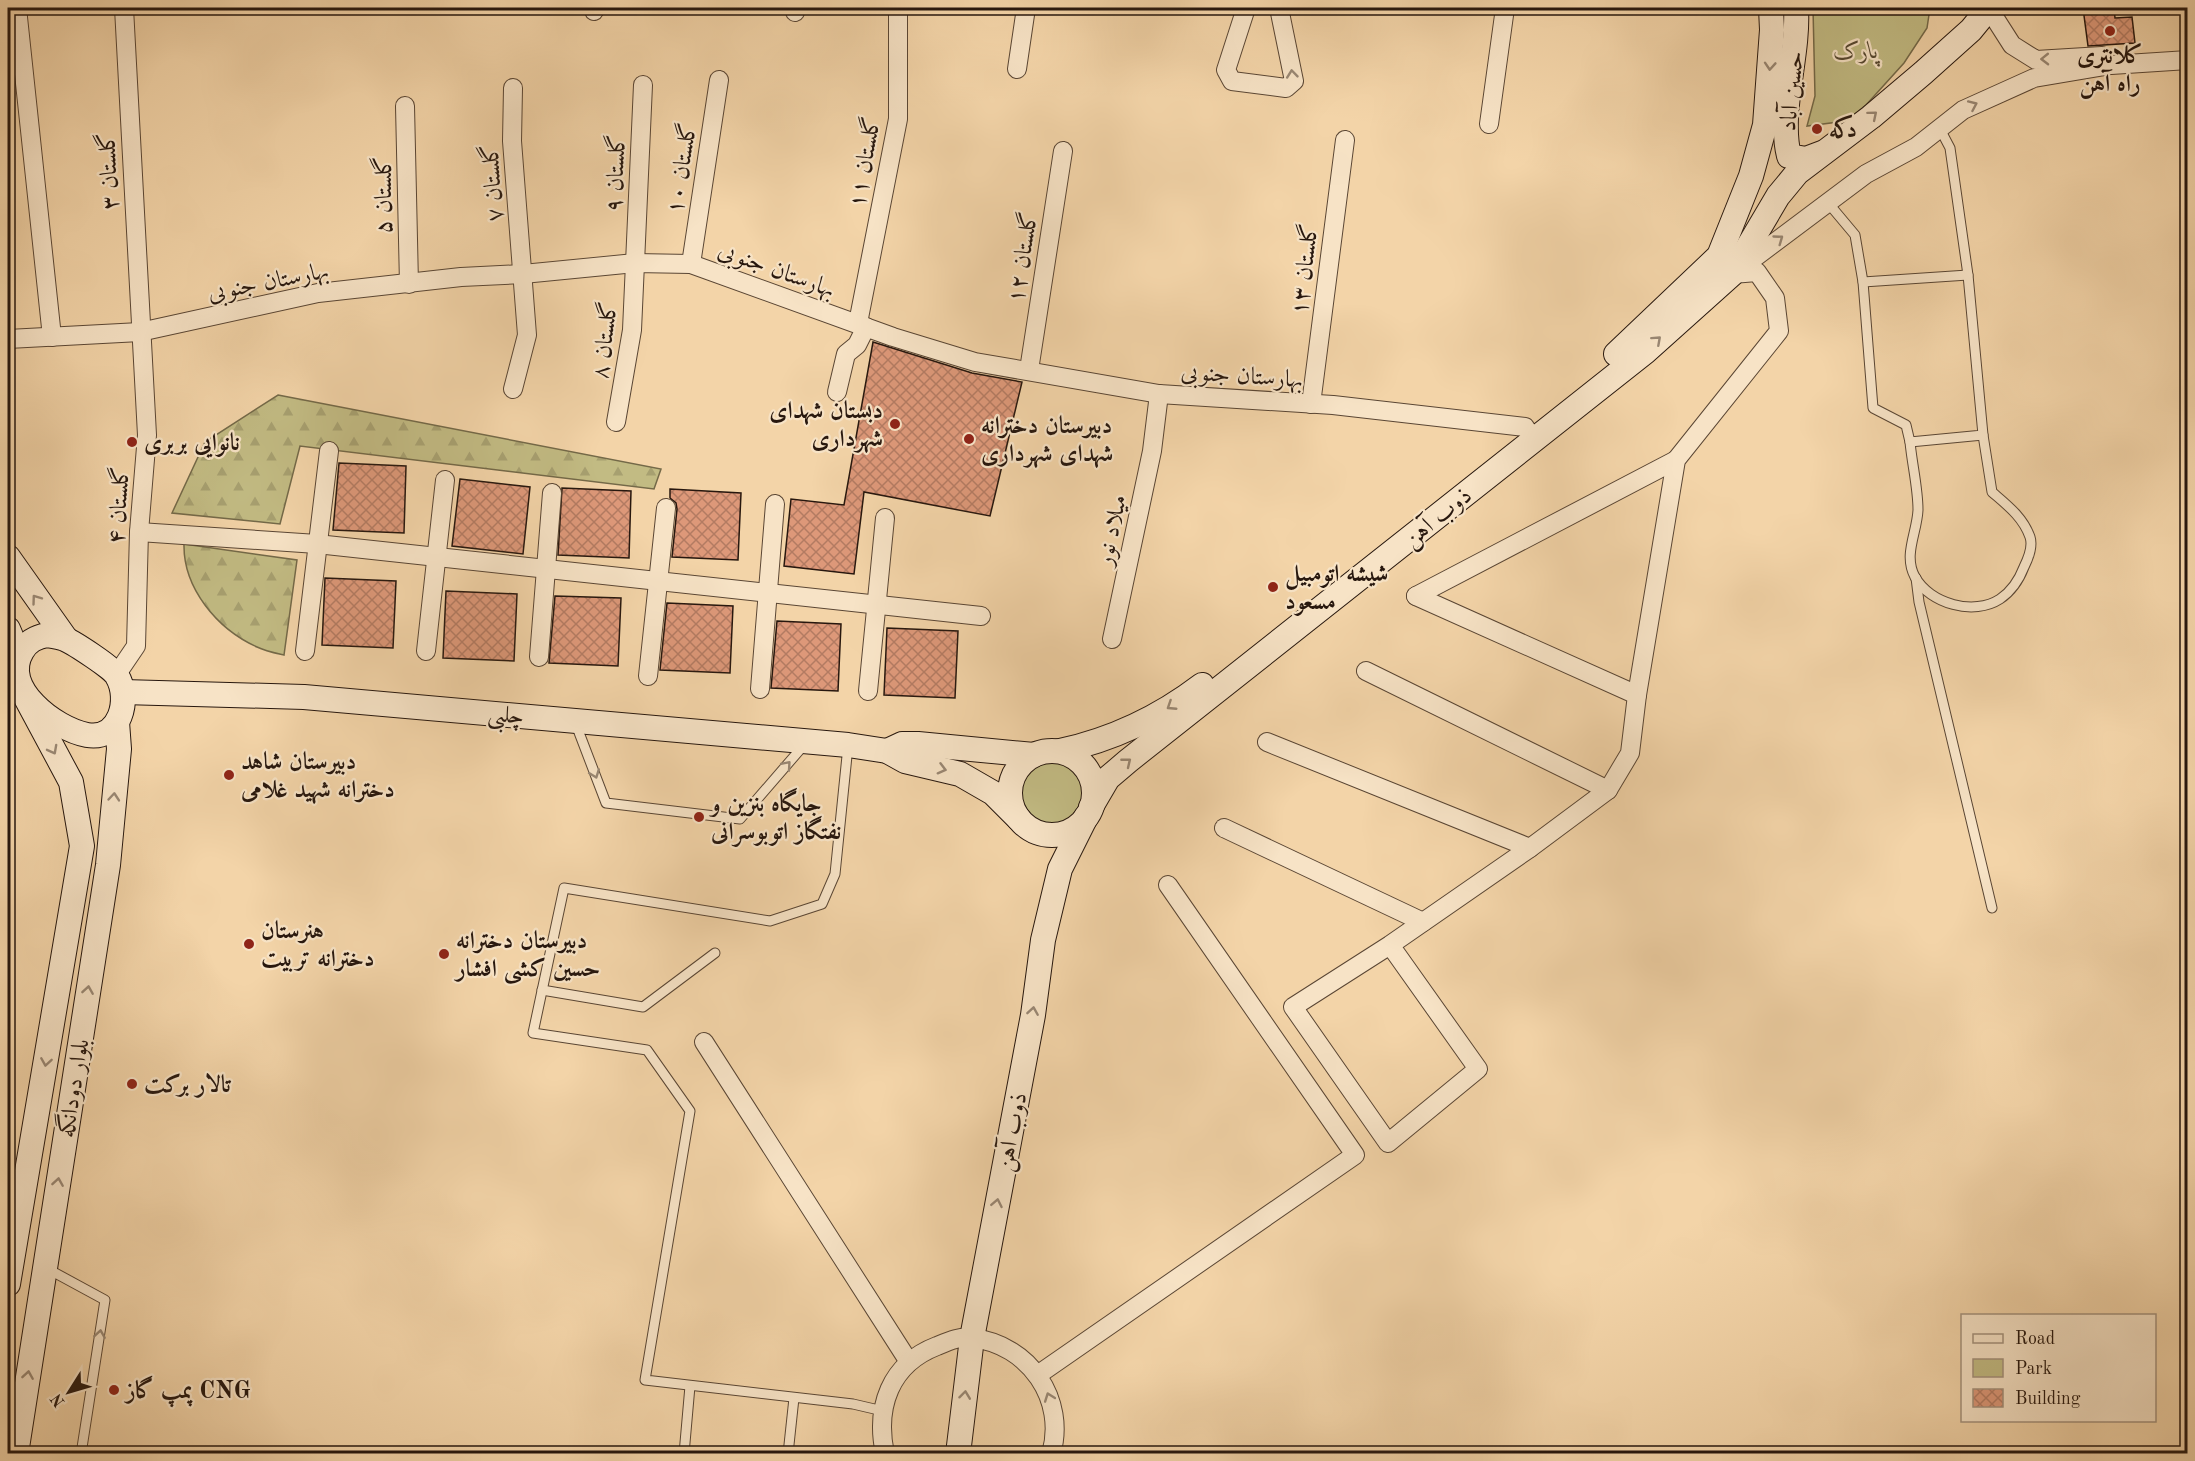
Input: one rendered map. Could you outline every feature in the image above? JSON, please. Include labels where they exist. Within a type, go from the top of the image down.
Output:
[{"type":"main road","name":"حسین آباد","points":[[1725,265],[1765,125],[1772,30],[1771,8]]},
{"type":"main road","name":"حسین آباد","points":[[1796,8],[1798,35],[1784,135],[1789,156],[1806,159],[1827,151]]},
{"type":"main road","points":[[1827,151],[1923,73],[1971,30],[1989,8]]},
{"type":"main road","name":"حسین آباد","points":[[1725,265],[1797,173],[1827,151]]},
{"type":"main road","name":"ذوب آهن","points":[[1060,751],[1086,746],[1132,727],[1161,713],[1200,687],[1529,434],[1645,352],[1725,265]]},
{"type":"main road","name":"ذوب آهن","points":[[958,1454],[972,1338],[1033,1015],[1043,939],[1060,868],[1088,812],[1108,778],[1529,434]]},
{"type":"main road","points":[[8,557],[66,639],[120,683],[124,704],[117,722],[105,732],[90,736],[59,722],[26,698],[14,669],[8,629]]},
{"type":"main road","points":[[14,669],[36,637],[47,635],[66,639]]},
{"type":"main road","name":"چلبی","points":[[120,683],[809,739],[887,751]]},
{"type":"main road","name":"بلوار دودانگه","points":[[8,1284],[13,1228],[82,846],[71,782],[26,698]]},
{"type":"main road","name":"بلوار دودانگه","points":[[16,1454],[108,866],[119,749],[117,722]]},
{"type":"main road","points":[[902,744],[1034,755],[1060,751],[1080,762],[1088,772],[1092,783],[1088,812],[1076,827],[1051,835],[1038,832],[1018,818],[993,793],[960,774],[905,761],[887,751],[902,744]]},
{"type":"main road","points":[[1018,818],[1011,801],[1011,783],[1023,762],[1034,755]]},
{"type":"main road","points":[[13,1228],[51,1227]]},
{"type":"street","points":[[17,8],[52,337]]},
{"type":"street","name":"گلستان ۳","points":[[124,8],[140,332]]},
{"type":"street","name":"گلستان ۱۱","points":[[862,325],[898,119],[898,8]]},
{"type":"street","points":[[1017,69],[1026,8]]},
{"type":"street","points":[[1245,8],[1226,70],[1227,76],[1232,81],[1286,88],[1294,81],[1279,8]]},
{"type":"street","points":[[1489,124],[1505,8]]},
{"type":"street","points":[[1989,8],[2012,45],[2036,60],[2187,51]]},
{"type":"street","points":[[1725,265],[1829,204],[1866,174],[1916,147],[1963,110],[2034,78],[2111,65],[2187,60]]},
{"type":"street","name":"گلستان ۱۰","points":[[691,264],[719,80]]},
{"type":"street","name":"گلستان ۹","points":[[635,263],[643,86]]},
{"type":"street","name":"گلستان ۷","points":[[513,88],[512,141],[526,334],[513,389]]},
{"type":"street","name":"گلستان ۵","points":[[405,106],[409,284]]},
{"type":"street","name":"گلستان ۱۳","points":[[1311,404],[1345,140]]},
{"type":"street","name":"گلستان ۱۲","points":[[1029,370],[1063,151]]},
{"type":"street","name":"بهارستان جنوبی","points":[[8,339],[140,332],[318,293],[460,277],[523,274],[635,263],[691,264],[862,325],[975,362],[1159,394],[1311,404],[1529,434]]},
{"type":"street","name":"گلستان ۸","points":[[616,422],[632,330],[635,263]]},
{"type":"street","points":[[1637,695],[1416,596],[1676,460],[1779,331],[1775,298],[1757,272],[1725,265]]},
{"type":"street","points":[[837,392],[846,354],[857,345],[862,325]]},
{"type":"street","name":"گلستان ۴","points":[[120,683],[136,646],[139,532],[147,435],[140,332]]},
{"type":"street","name":"میلاد نور","points":[[1112,639],[1152,451],[1159,394]]},
{"type":"street","points":[[305,651],[329,451]]},
{"type":"street","points":[[1390,945],[1478,1069],[1388,1143],[1293,1007],[1390,945],[1530,848],[1608,790],[1630,753],[1637,695],[1676,460]]},
{"type":"street","points":[[426,651],[445,480]]},
{"type":"street","points":[[539,657],[548,569],[552,493]]},
{"type":"street","points":[[760,689],[766,592],[775,504]]},
{"type":"street","points":[[648,676],[666,508]]},
{"type":"street","points":[[868,691],[885,519]]},
{"type":"street","points":[[139,532],[317,544],[981,616]]},
{"type":"street","points":[[1366,671],[1608,790]]},
{"type":"street","points":[[1267,742],[1530,848]]},
{"type":"street","points":[[1224,828],[1423,922]]},
{"type":"street","points":[[1038,1374],[1355,1155],[1168,885]]},
{"type":"street","points":[[704,1042],[909,1362]]},
{"type":"street","points":[[885,1454],[880,1431],[884,1401],[897,1375],[909,1362],[945,1343],[960,1338],[972,1338],[1003,1347],[1027,1362],[1038,1374],[1054,1411],[1055,1439],[1051,1454]]},
{"type":"lane","points":[[1916,578],[1931,594],[1948,603],[1974,608],[1999,600],[2018,582],[2029,556],[2031,538],[2016,512],[1992,492],[1983,435],[1968,275],[1950,148],[1940,129]]},
{"type":"lane","points":[[1829,204],[1856,235],[1863,282],[1873,408],[1906,425],[1910,442],[1918,511],[1911,538],[1911,562],[1992,909]]},
{"type":"lane","points":[[1863,282],[1968,275]]},
{"type":"lane","points":[[1910,442],[1983,435]]},
{"type":"lane","points":[[574,720],[606,803],[740,819],[809,739]]},
{"type":"lane","points":[[848,745],[835,874],[822,904],[770,921],[564,888],[533,1033],[647,1050],[690,1111],[645,1380],[853,1404],[883,1411]]},
{"type":"lane","points":[[542,990],[643,1007],[715,953]]},
{"type":"lane","points":[[45,1268],[105,1300],[81,1454]]},
{"type":"lane","points":[[684,1454],[690,1386]]},
{"type":"lane","points":[[788,1454],[794,1398]]},
{"type":"green space","name":"پارک","points":[[1813,8],[1930,8],[1927,28],[1904,63],[1866,105],[1846,121],[1807,126],[1815,96]]},
{"type":"green space","points":[[278,395],[661,469],[654,489],[300,446],[280,524],[172,513],[205,442]]},
{"type":"green space","points":[[184,544],[297,560],[284,655],[263,650],[242,639],[216,618],[196,591],[189,576]]},
{"type":"green space","points":[[1059,757],[1078,767],[1086,779],[1088,793],[1086,807],[1078,819],[1066,827],[1045,829],[1026,819],[1018,807],[1016,786],[1026,767],[1038,759]]},
{"type":"building","name":"کلانتری راه آهن","points":[[2083,8],[2114,8],[2115,18],[2132,17],[2135,43],[2088,46]]},
{"type":"building","points":[[873,342],[972,373],[1022,382],[990,516],[864,492],[854,574],[784,566],[791,499],[844,505]]},
{"type":"building","points":[[339,463],[406,466],[404,533],[333,530]]},
{"type":"building","points":[[460,479],[530,487],[523,554],[452,546]]},
{"type":"building","points":[[562,488],[631,491],[629,558],[558,555]]},
{"type":"building","points":[[670,489],[741,493],[738,560],[672,557],[677,509],[676,503],[670,498]]},
{"type":"building","points":[[325,578],[396,581],[393,648],[322,645]]},
{"type":"building","points":[[446,591],[517,594],[514,661],[443,658]]},
{"type":"building","points":[[555,596],[621,598],[618,666],[549,663]]},
{"type":"building","points":[[667,603],[733,606],[730,673],[660,670]]},
{"type":"building","points":[[777,621],[841,624],[838,691],[771,688]]},
{"type":"building","points":[[887,628],[958,631],[955,698],[884,695]]},
{"type":"place","name":"کلانتری راه آهن","points":[[2110,31]]},
{"type":"place","name":"دکه","points":[[1817,129]]},
{"type":"place","name":"دبستان شهدای شهرداری","points":[[895,424]]},
{"type":"place","name":"دبیرستان دخترانه شهدای شهرداری","points":[[969,439]]},
{"type":"place","name":"نانوایی بربری","points":[[132,442]]},
{"type":"place","name":"شیشه اتومبیل مسعود","points":[[1273,587]]},
{"type":"place","name":"دبیرستان شاهد دخترانه شهید غلامی","points":[[229,775]]},
{"type":"place","name":"جایگاه بنزین و نفتگاز اتوبوسرانی","points":[[699,817]]},
{"type":"place","name":"هنرستان دخترانه تربیت","points":[[249,944]]},
{"type":"place","name":"دبیرستان دخترانه حسین کشی افشار","points":[[444,954]]},
{"type":"place","name":"تالار برکت","points":[[132,1084]]},
{"type":"place","name":"پمپ گاز CNG","points":[[114,1390]]}]
